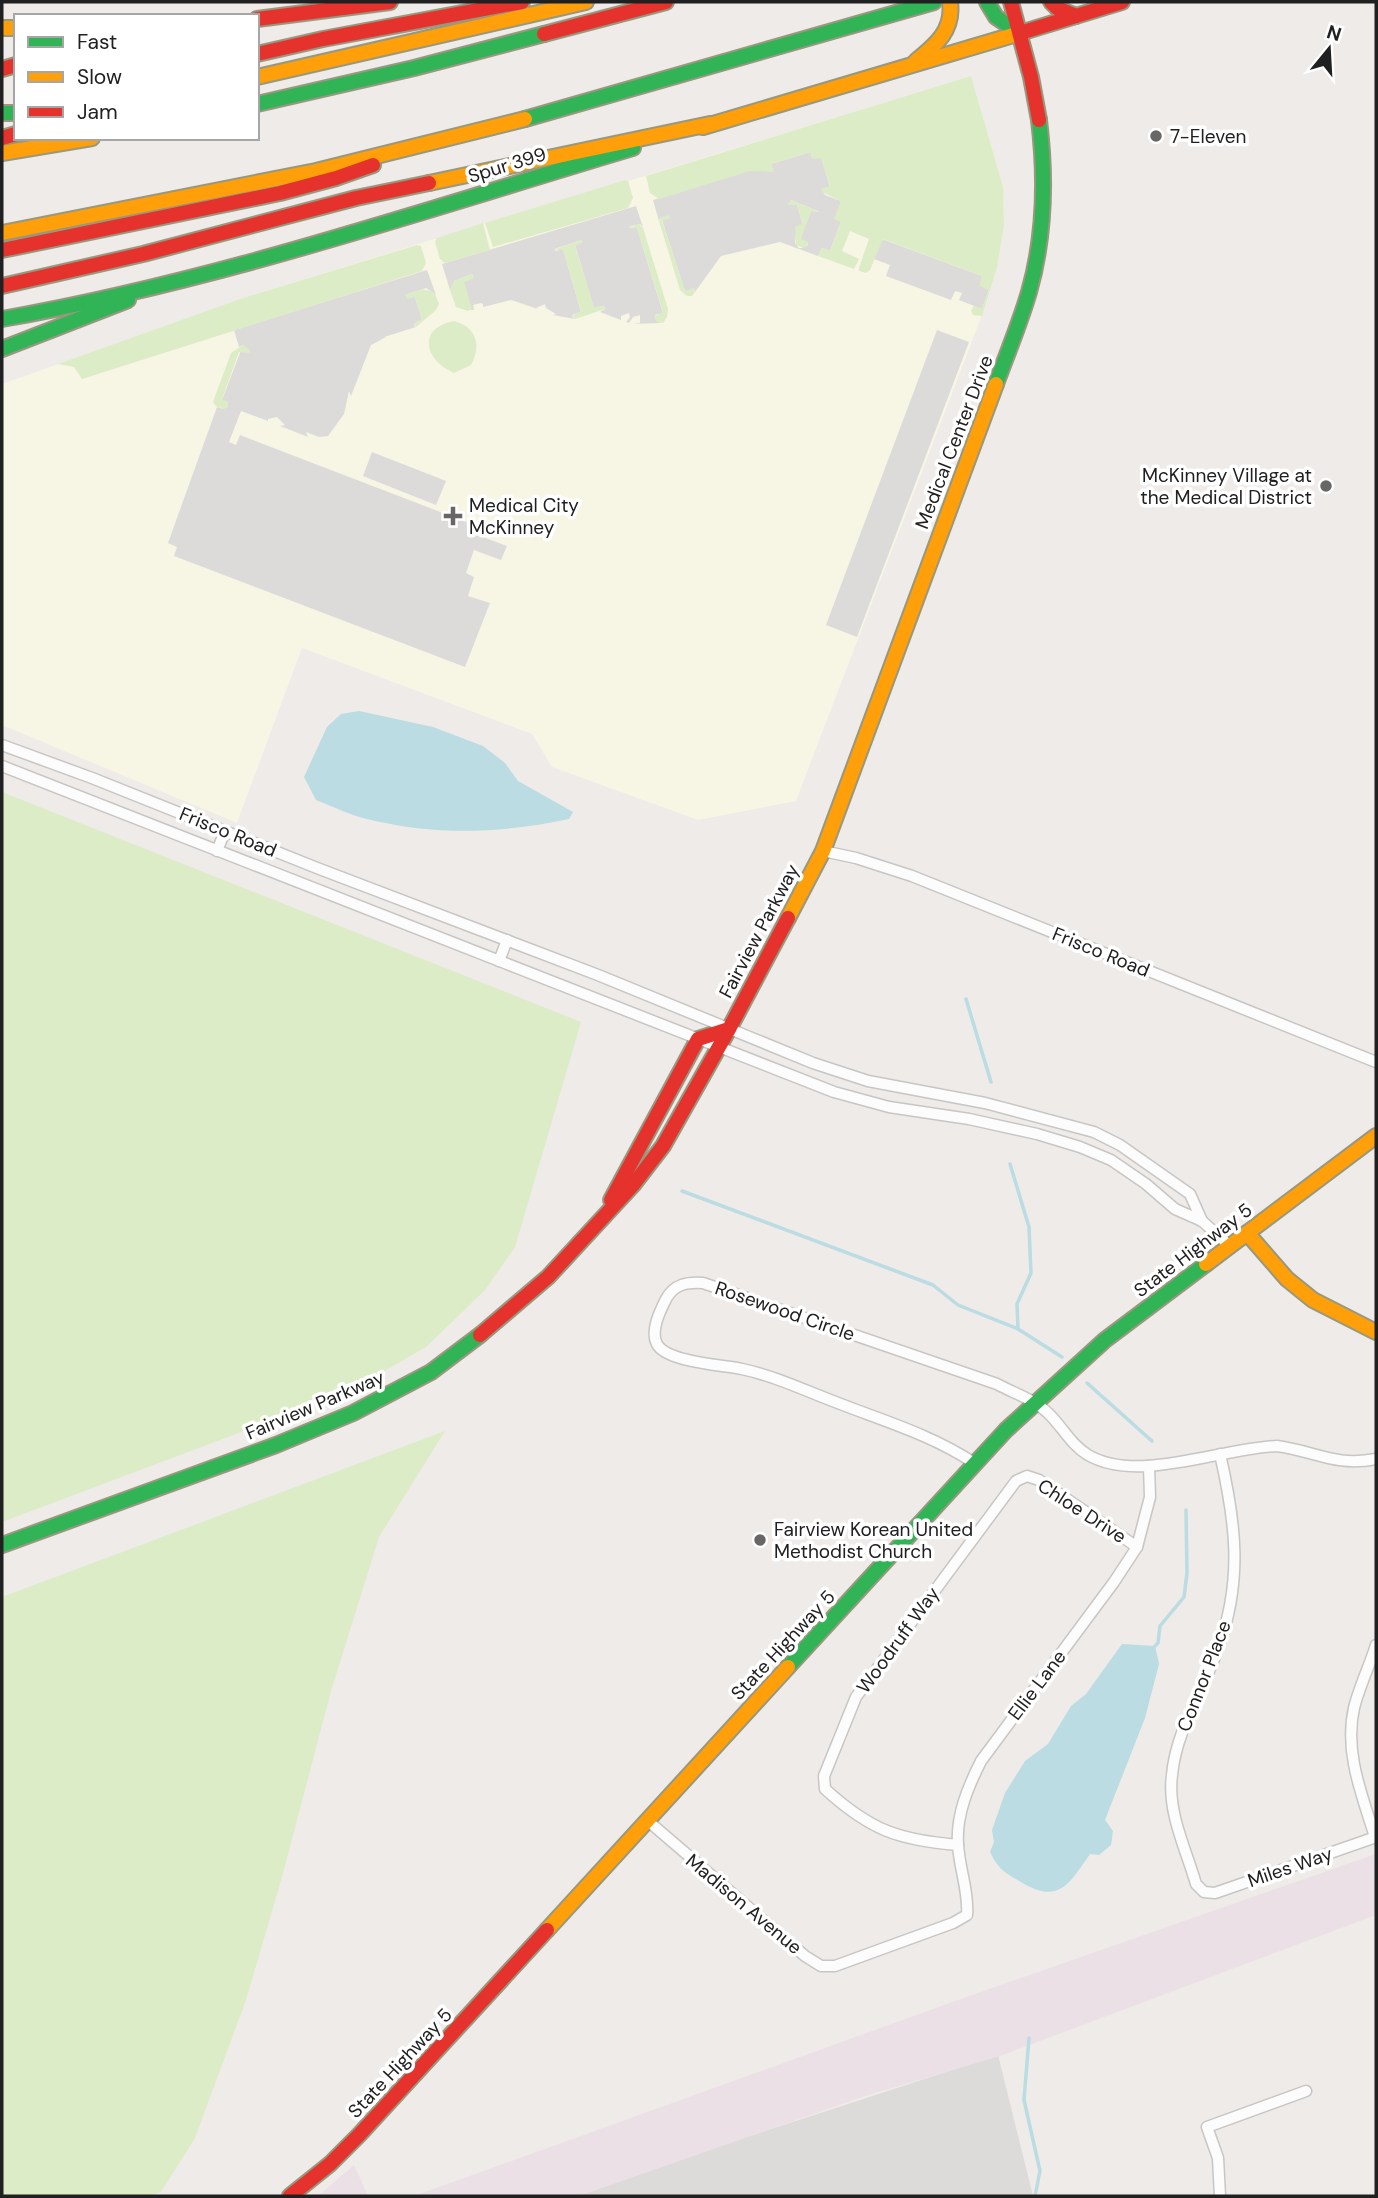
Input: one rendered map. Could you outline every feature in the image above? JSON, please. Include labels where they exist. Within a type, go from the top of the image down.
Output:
[{"type":"main road","points":[[259,19],[390,2]]},
{"type":"main road","points":[[259,54],[318,39],[522,2]]},
{"type":"main road","points":[[259,77],[586,2]]},
{"type":"main road","points":[[259,104],[414,68],[666,2]]},
{"type":"main road","points":[[910,66],[941,41],[949,29],[952,11],[950,2]]},
{"type":"main road","points":[[987,2],[989,11],[999,22],[1020,33]]},
{"type":"main road","name":"Medical Center Drive","points":[[823,851],[1013,340],[1033,278],[1043,222],[1045,159],[1036,96],[1012,2]]},
{"type":"main road","points":[[1051,2],[1076,16]]},
{"type":"main road","name":"Spur 399","points":[[2,319],[56,310],[327,240],[1122,2]]},
{"type":"main road","points":[[2,233],[171,202],[419,147],[664,82],[927,4]]},
{"type":"main road","points":[[2,286],[131,257],[356,198],[710,124]]},
{"type":"main road","points":[[2,153],[80,140]]},
{"type":"main road","points":[[2,250],[86,236],[346,176],[419,147]]},
{"type":"main road","points":[[2,349],[181,279]]},
{"type":"main road","name":"Fairview Parkway","points":[[2,1545],[276,1445],[392,1394],[431,1372],[498,1322],[556,1269],[633,1185],[663,1146],[729,1029],[823,851]]},
{"type":"main road","name":"Fairview Parkway","points":[[597,1222],[698,1039],[729,1029]]},
{"type":"main road","name":"State Highway 5","points":[[290,2196],[344,2151],[974,1463],[1035,1403],[1105,1340],[1376,1136]]},
{"type":"main road","points":[[1247,1233],[1287,1279],[1313,1300],[1376,1332]]},
{"type":"street","name":"Frisco Road","points":[[2,745],[317,869],[507,940],[813,1063],[868,1081],[973,1101],[1094,1132],[1120,1145],[1190,1194],[1202,1221]]},
{"type":"street","points":[[2,766],[834,1092],[889,1107],[969,1119],[1037,1134],[1080,1147],[1111,1160],[1146,1184],[1175,1209],[1202,1221],[1230,1246]]},
{"type":"street","points":[[217,851],[225,831]]},
{"type":"street","name":"Frisco Road","points":[[823,851],[856,858],[912,876],[1376,1062]]},
{"type":"street","points":[[499,961],[507,940]]},
{"type":"street","points":[[969,1119],[973,1101]]},
{"type":"street","name":"Rosewood Circle","points":[[974,1463],[944,1444],[764,1375],[672,1356],[657,1345],[655,1336],[657,1321],[666,1300],[676,1287],[692,1282],[702,1283],[997,1384],[1035,1403]]},
{"type":"street","points":[[1035,1403],[1087,1454],[1126,1468],[1277,1446],[1293,1448],[1338,1462],[1376,1462]]},
{"type":"street","name":"Connor Place","points":[[1204,1892],[1196,1884],[1172,1806],[1171,1776],[1176,1749],[1218,1649],[1230,1604],[1236,1565],[1234,1522],[1220,1454]]},
{"type":"street","name":"Ellie Lane","points":[[967,1915],[968,1903],[958,1844],[958,1821],[967,1789],[981,1761],[1137,1547],[1150,1497],[1149,1466]]},
{"type":"street","name":"Chloe Drive","points":[[1027,1476],[1039,1480],[1137,1547]]},
{"type":"street","name":"Woodruff Way","points":[[958,1844],[917,1841],[876,1827],[825,1789],[824,1776],[856,1697],[1016,1481],[1027,1476]]},
{"type":"street","points":[[1376,1645],[1354,1707],[1351,1733],[1353,1762],[1376,1837]]},
{"type":"street","points":[[1364,1682],[1376,1677]]},
{"type":"street","name":"Madison Avenue","points":[[647,1820],[795,1947],[821,1966],[835,1966],[953,1923],[967,1915]]},
{"type":"street","name":"Miles Way","points":[[1204,1892],[1215,1893],[1376,1837]]},
{"type":"street","points":[[1220,2196],[1218,2158],[1208,2127],[1306,2091]]},
{"type":"shaded area","name":"Medical City McKinney","points":[[971,76],[1003,187],[1004,226],[997,268],[984,310],[796,801],[698,820],[552,767],[532,734],[302,648],[237,823],[2,725],[2,384],[240,299]]},
{"type":"shaded area","points":[[810,152],[821,157],[830,187],[822,189],[825,195],[841,201],[841,222],[830,251],[822,248],[818,256],[780,242],[721,256],[695,292],[685,291],[662,220],[670,218],[659,219],[659,221],[653,200],[751,170],[773,171],[771,164]],"holes":[[[791,200],[820,212],[811,211],[800,239],[808,245],[799,248],[795,243],[796,233],[803,225],[797,205],[788,205]]]},
{"type":"shaded area","points":[[636,206],[643,227],[640,224],[628,227],[637,228],[663,313],[655,315],[660,323],[633,324],[640,323],[640,315],[633,317],[629,323],[626,322],[630,317],[629,313],[621,316],[621,320],[600,312],[605,309],[604,306],[594,308],[575,245],[582,240],[554,249],[563,249],[581,312],[572,316],[575,319],[553,315],[556,314],[546,308],[545,304],[536,308],[538,309],[511,300],[483,307],[481,303],[473,305],[474,310],[471,310],[463,282],[472,274],[454,281],[450,290],[442,264]]},
{"type":"shaded area","points":[[882,239],[982,276],[989,289],[982,309],[959,300],[962,293],[955,291],[951,300],[886,276],[890,265],[874,259]]},
{"type":"shaded area","points":[[427,270],[436,295],[426,288],[405,295],[415,297],[422,320],[415,323],[416,327],[384,337],[371,345],[351,396],[349,391],[344,414],[328,436],[319,437],[306,432],[308,437],[280,426],[285,425],[277,417],[268,421],[241,411],[229,442],[236,445],[240,435],[482,528],[480,536],[507,546],[501,560],[474,550],[466,573],[474,577],[468,596],[490,603],[465,667],[174,556],[177,547],[168,543],[217,407],[224,409],[222,400],[243,345],[239,347],[234,330]]},
{"type":"shaded area","points":[[937,330],[969,342],[857,637],[826,625]]},
{"type":"shaded area","points":[[372,452],[446,481],[436,505],[363,476]]},
{"type":"shaded area","points":[[1376,1854],[1376,1915],[1000,2056],[865,2096],[579,2196],[414,2196],[972,1995]]},
{"type":"shaded area","points":[[998,2055],[1033,2196],[566,2196]]},
{"type":"shaded area","points":[[354,2165],[368,2196],[318,2196]]},
{"type":"green space","points":[[971,76],[1003,187],[1004,226],[997,268],[982,316],[973,315],[971,310],[974,306],[982,308],[989,290],[979,286],[982,276],[883,239],[870,270],[866,273],[859,271],[859,268],[869,239],[850,231],[842,251],[859,259],[854,269],[818,256],[822,248],[830,251],[841,222],[834,219],[841,201],[822,192],[821,189],[830,186],[821,158],[812,159],[810,152],[771,164],[774,172],[750,171],[659,199],[650,193],[646,176]]},
{"type":"green space","points":[[628,181],[633,198],[628,208],[493,247],[485,223]]},
{"type":"green space","points":[[791,200],[820,212],[811,211],[801,239],[808,242],[804,248],[796,245],[795,227],[803,224],[797,205],[788,205]]},
{"type":"green space","points":[[669,215],[670,218],[662,221],[685,291],[694,288],[692,296],[687,296],[680,290],[659,221]]},
{"type":"green space","points":[[483,223],[490,250],[445,263],[440,259],[435,242],[437,238]]},
{"type":"green space","points":[[639,224],[643,228],[668,309],[663,323],[657,322],[654,317],[663,312],[637,228],[628,229]]},
{"type":"green space","points":[[582,240],[582,243],[575,246],[594,307],[603,306],[605,309],[575,319],[573,315],[581,311],[563,250],[553,250]]},
{"type":"green space","points":[[421,246],[426,263],[422,271],[82,379],[74,367],[58,364],[240,299]]},
{"type":"green space","points":[[472,274],[473,279],[464,282],[472,309],[468,311],[456,307],[450,290],[454,281]]},
{"type":"green space","points":[[422,289],[434,292],[439,304],[436,310],[416,327],[414,324],[422,320],[415,297],[407,299],[405,295]]},
{"type":"green space","points":[[454,321],[472,332],[476,351],[471,365],[454,373],[436,360],[429,345],[434,330]]},
{"type":"green space","points":[[243,345],[250,353],[239,352],[222,399],[228,402],[228,407],[224,409],[213,402],[231,353]]},
{"type":"green space","points":[[2,792],[581,1022],[515,1247],[485,1290],[426,1347],[348,1392],[2,1522]]},
{"type":"green space","points":[[445,1431],[379,1537],[331,1691],[246,2000],[195,2138],[161,2192],[150,2196],[2,2196],[2,1597]]},
{"type":"water","points":[[359,711],[433,727],[483,746],[505,763],[518,781],[573,812],[569,819],[495,830],[421,829],[371,820],[316,800],[304,777],[327,727],[341,714]]},
{"type":"water","points":[[1122,1644],[1155,1646],[1159,1664],[1145,1718],[1105,1820],[1113,1831],[1111,1845],[1099,1855],[1090,1854],[1062,1888],[1045,1892],[1034,1889],[1002,1870],[990,1852],[994,1842],[992,1830],[1005,1793],[1025,1761],[1048,1744],[1071,1706],[1086,1694]]},
{"type":"waterway","points":[[966,999],[991,1082]]},
{"type":"waterway","points":[[1010,1164],[1029,1227],[1031,1273],[1017,1304],[1018,1329],[1062,1357]]},
{"type":"waterway","points":[[682,1191],[933,1285],[958,1305],[1018,1329]]},
{"type":"waterway","points":[[1087,1383],[1152,1441]]},
{"type":"waterway","points":[[1155,1646],[1158,1643],[1160,1626],[1184,1597],[1187,1573],[1186,1510]]},
{"type":"waterway","points":[[1029,2038],[1024,2100],[1040,2171],[1035,2196]]},
{"type":"traffic: fast","points":[[525,119],[934,2]]},
{"type":"traffic: fast","points":[[987,2],[996,17],[1020,33]]},
{"type":"traffic: fast","points":[[259,104],[414,68],[544,34]]},
{"type":"traffic: fast","points":[[2,113],[14,113]]},
{"type":"traffic: fast","points":[[996,384],[1025,304],[1038,250],[1043,207],[1039,120]]},
{"type":"traffic: fast","points":[[2,319],[241,265],[633,148]]},
{"type":"traffic: fast","points":[[2,349],[128,300]]},
{"type":"traffic: fast","points":[[788,1667],[1006,1430],[1105,1340],[1206,1264]]},
{"type":"traffic: fast","points":[[2,1545],[276,1445],[353,1413],[431,1372],[480,1335]]},
{"type":"traffic: slow","points":[[259,77],[586,2]]},
{"type":"traffic: slow","points":[[916,61],[942,36],[949,21],[950,2]]},
{"type":"traffic: slow","points":[[2,28],[14,28]]},
{"type":"traffic: slow","points":[[703,127],[1020,33]]},
{"type":"traffic: slow","points":[[2,233],[316,171],[525,119]]},
{"type":"traffic: slow","points":[[429,183],[710,124]]},
{"type":"traffic: slow","points":[[2,153],[80,140]]},
{"type":"traffic: slow","points":[[788,918],[823,851],[996,384]]},
{"type":"traffic: slow","points":[[1206,1264],[1376,1136]]},
{"type":"traffic: slow","points":[[1247,1233],[1287,1279],[1313,1300],[1376,1332]]},
{"type":"traffic: slow","points":[[547,1930],[788,1667]]},
{"type":"traffic: jam","points":[[259,19],[390,2]]},
{"type":"traffic: jam","points":[[259,54],[522,2]]},
{"type":"traffic: jam","points":[[544,34],[666,2]]},
{"type":"traffic: jam","points":[[1011,2],[1031,77],[1039,120]]},
{"type":"traffic: jam","points":[[1051,2],[1057,8],[1076,16]]},
{"type":"traffic: jam","points":[[1020,33],[1122,2]]},
{"type":"traffic: jam","points":[[2,69],[14,66]]},
{"type":"traffic: jam","points":[[2,138],[14,135]]},
{"type":"traffic: jam","points":[[2,250],[280,193],[373,165]]},
{"type":"traffic: jam","points":[[2,286],[143,254],[356,198],[429,183]]},
{"type":"traffic: jam","points":[[480,1335],[548,1277],[633,1185],[663,1146],[788,918]]},
{"type":"traffic: jam","points":[[611,1200],[698,1039],[729,1029]]},
{"type":"traffic: jam","points":[[290,2196],[330,2164],[359,2135],[547,1930]]},
{"type":"place","name":"7-Eleven","points":[[1156,136]]},
{"type":"place","name":"McKinney Village at the Medical District","points":[[1326,486]]},
{"type":"place","name":"Medical City McKinney","points":[[453,516]]},
{"type":"place","name":"Fairview Korean United Methodist Church","points":[[760,1540]]}]
